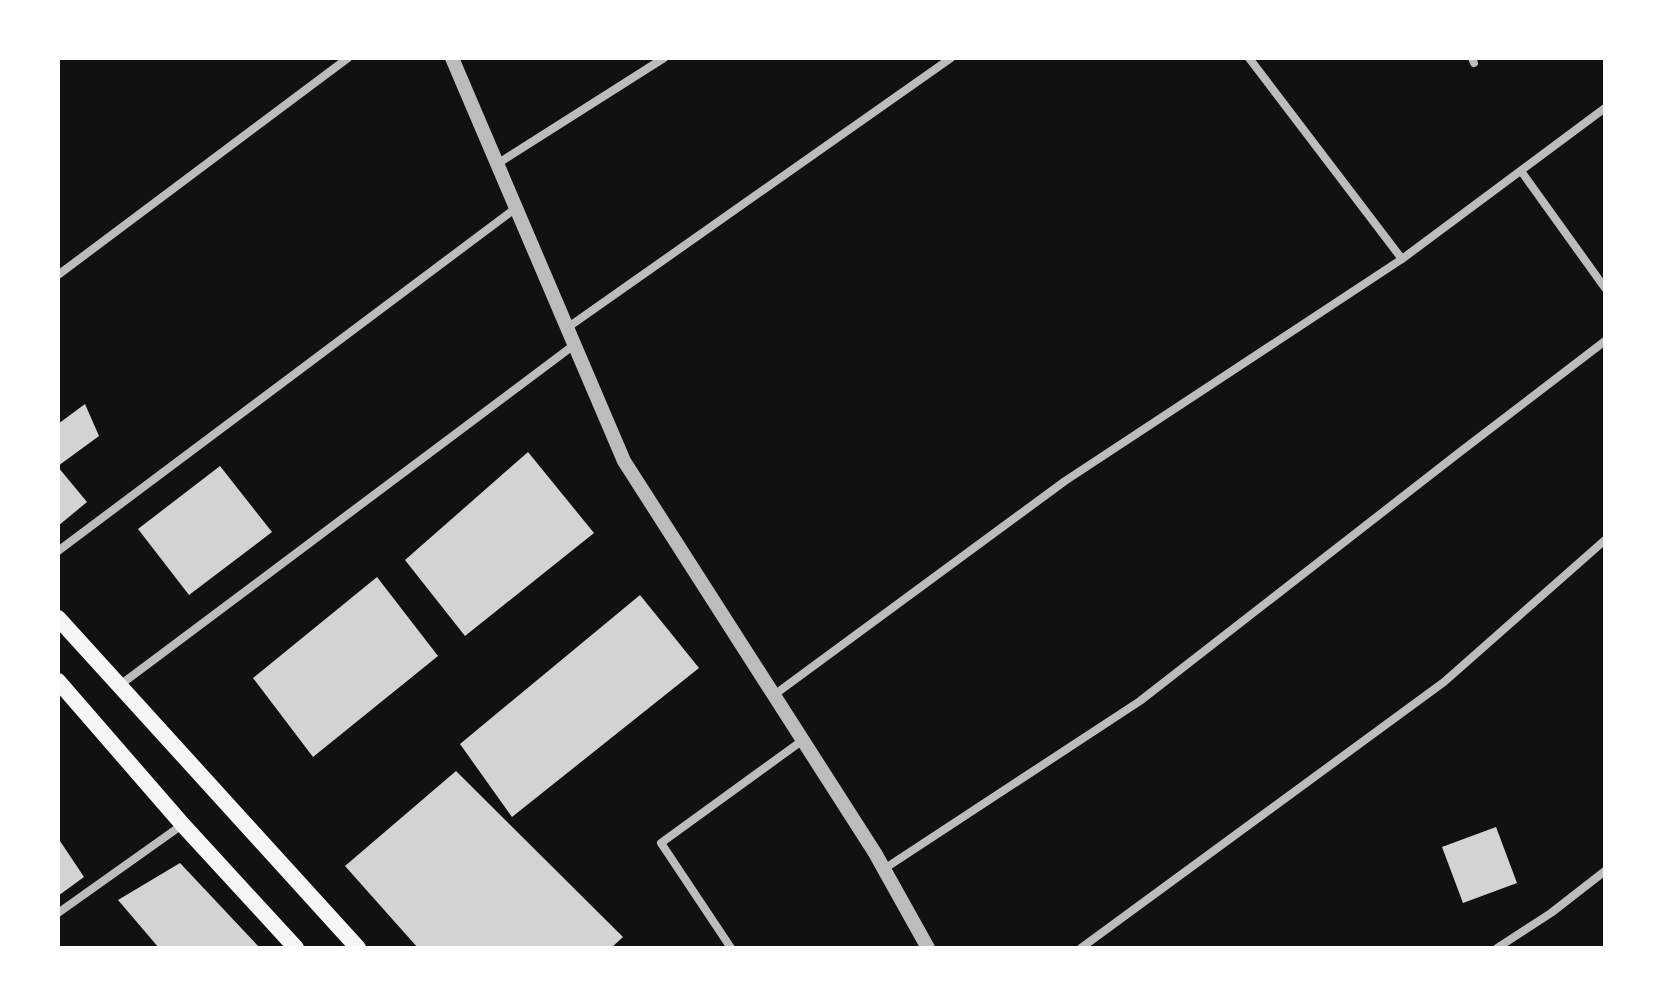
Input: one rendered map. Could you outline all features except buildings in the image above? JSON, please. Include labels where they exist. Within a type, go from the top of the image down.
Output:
[{"type":"main road","points":[[58,618],[358,948]]},
{"type":"main road","points":[[60,686],[296,948]]},
{"type":"street","points":[[58,275],[348,58]]},
{"type":"street","points":[[452,58],[624,461],[884,869],[928,948]]},
{"type":"street","points":[[497,164],[664,58]]},
{"type":"street","points":[[567,328],[951,58]]},
{"type":"street","points":[[1249,58],[1402,259]]},
{"type":"street","points":[[774,695],[1065,481],[1402,259],[1605,108]]},
{"type":"street","points":[[1521,171],[1605,288]]},
{"type":"street","points":[[58,551],[516,208]]},
{"type":"street","points":[[884,869],[1140,701],[1605,341]]},
{"type":"street","points":[[120,685],[574,345]]},
{"type":"street","points":[[1081,948],[1444,682],[1605,540]]},
{"type":"street","points":[[731,948],[661,843],[803,740]]},
{"type":"street","points":[[58,913],[183,825]]},
{"type":"street","points":[[1497,948],[1551,913],[1605,871]]}]
